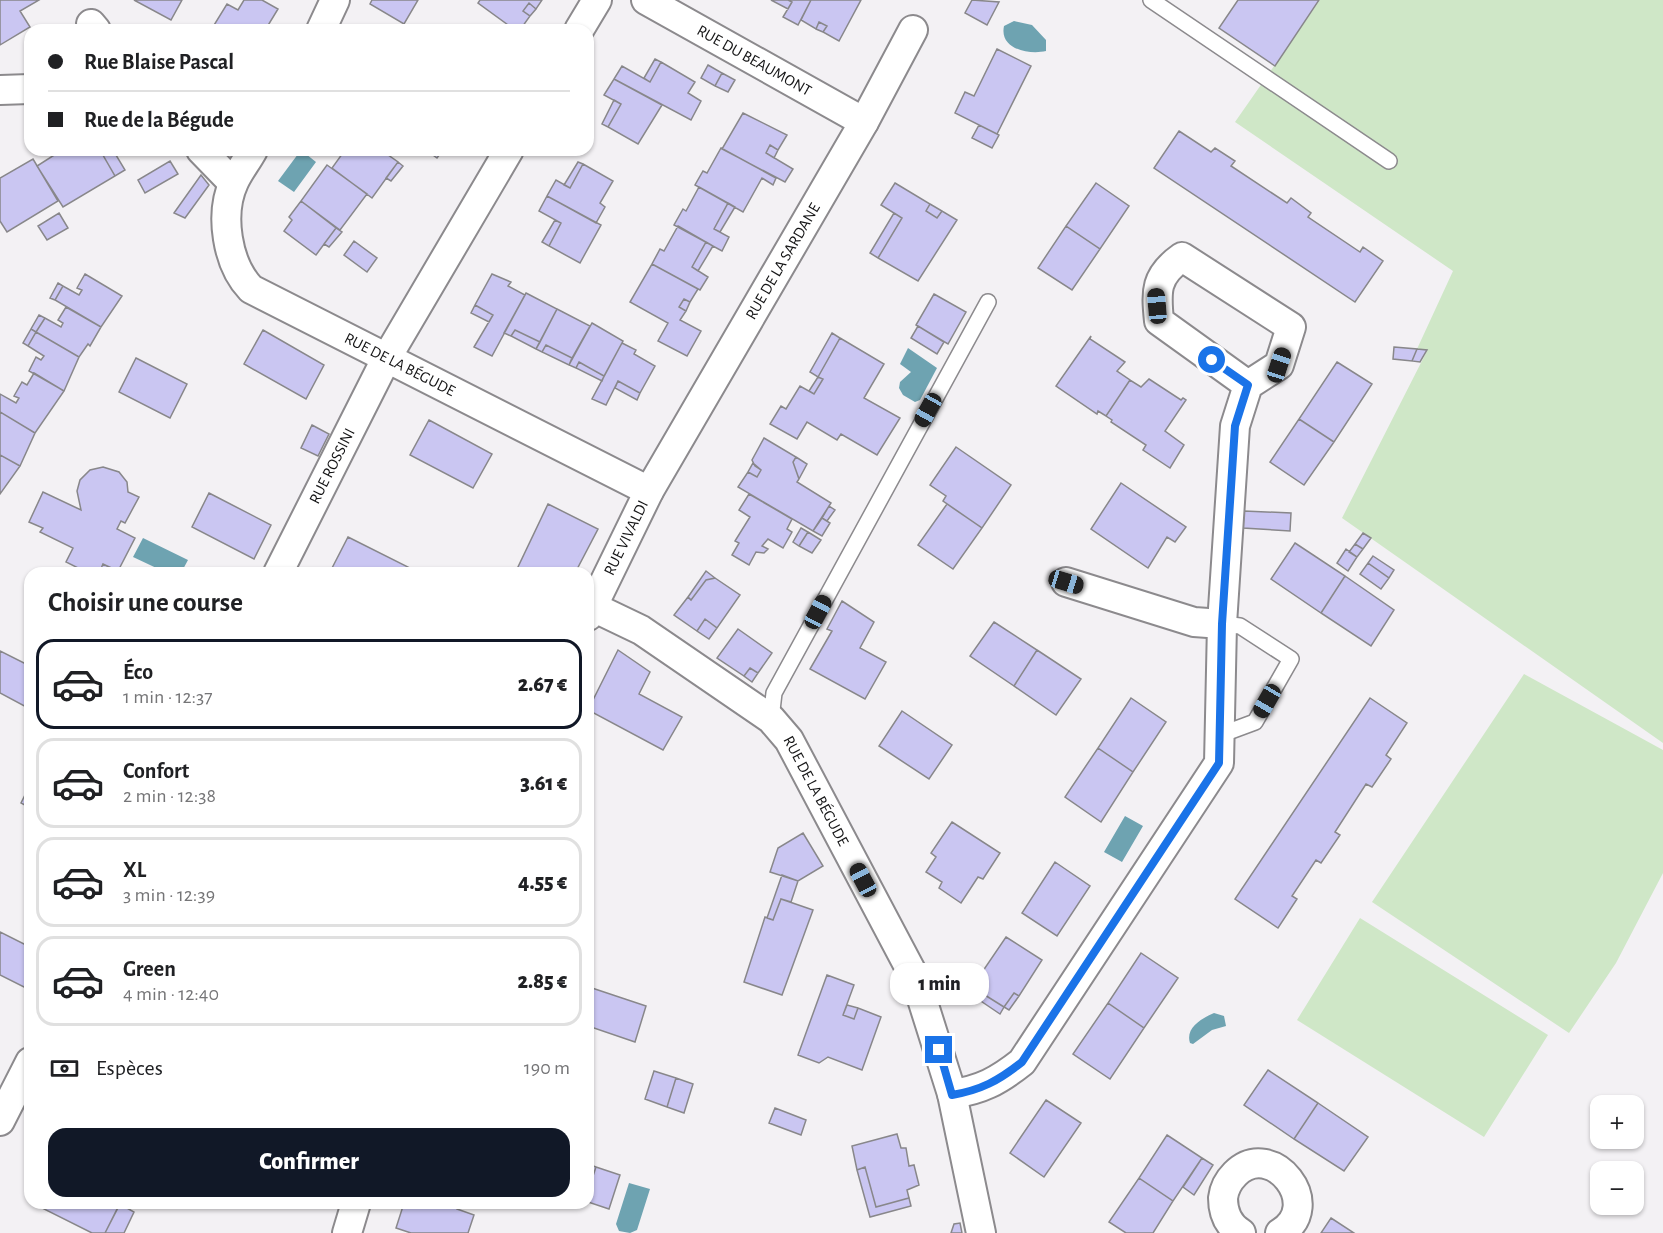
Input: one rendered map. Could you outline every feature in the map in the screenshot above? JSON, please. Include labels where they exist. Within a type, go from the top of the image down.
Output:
[{"type":"street","points":[[324,24],[335,0]]},
{"type":"street","points":[[583,24],[597,0]]},
{"type":"street","name":"RUE DU BEAUMONT","points":[[646,0],[864,122]]},
{"type":"street","name":"RUE DE LA SARDANE","points":[[649,491],[864,122],[913,30]]},
{"type":"street","points":[[0,90],[24,89]]},
{"type":"street","points":[[207,156],[233,183]]},
{"type":"street","name":"RUE DE LA BÉGUDE","points":[[249,156],[233,183],[227,203],[226,225],[242,279],[251,289],[649,491]]},
{"type":"street","points":[[386,359],[505,156]]},
{"type":"street","points":[[952,1095],[976,1091],[1005,1075],[1022,1062],[1219,763],[1222,624],[1235,426],[1248,385],[1279,365],[1291,327],[1182,257],[1168,268],[1156,290],[1159,321],[1248,385]]},
{"type":"street","name":"RUE ROSSINI","points":[[281,567],[386,359]]},
{"type":"street","name":"RUE VIVALDI","points":[[594,605],[649,491]]},
{"type":"street","points":[[1066,582],[1194,622],[1222,624]]},
{"type":"street","name":"RUE DE LA BÉGUDE","points":[[594,612],[641,630],[771,719],[789,740],[916,980],[952,1095],[981,1233]]},
{"type":"street","points":[[0,1121],[24,1074]]},
{"type":"street","points":[[1227,1229],[1223,1194],[1237,1172],[1248,1166],[1261,1164],[1274,1166],[1285,1173],[1293,1183],[1297,1196],[1297,1208],[1293,1221],[1280,1233]]},
{"type":"street","points":[[347,1233],[354,1209]]},
{"type":"lane","points":[[1151,0],[1171,5],[1389,161]]},
{"type":"lane","points":[[771,719],[774,693],[988,302]]},
{"type":"lane","points":[[1220,735],[1256,722],[1291,660],[1240,626],[1222,624]]},
{"type":"green space","points":[[1320,0],[1663,0],[1663,743],[1342,518],[1427,351],[1417,349],[1453,271],[1235,122]]},
{"type":"green space","points":[[1524,674],[1663,750],[1663,873],[1616,963],[1569,1033],[1372,902]]},
{"type":"green space","points":[[1360,918],[1548,1035],[1484,1137],[1297,1020]]},
{"type":"water","points":[[1014,21],[1032,25],[1046,40],[1046,51],[1024,51],[1011,45],[1006,40],[1004,26]]},
{"type":"water","points":[[297,156],[308,156],[316,162],[294,192],[278,181]]},
{"type":"water","points":[[908,348],[937,368],[920,400],[915,402],[903,395],[899,388],[900,382],[911,372],[900,364]]},
{"type":"water","points":[[143,538],[188,560],[184,567],[154,567],[133,557]]},
{"type":"water","points":[[1125,816],[1143,826],[1122,862],[1104,852]]},
{"type":"water","points":[[1214,1013],[1224,1016],[1226,1026],[1212,1030],[1193,1044],[1190,1043],[1192,1028]]},
{"type":"water","points":[[629,1183],[650,1189],[637,1230],[630,1233],[619,1231],[616,1224]]},
{"type":"building","points":[[0,0],[39,0],[20,11],[28,24],[24,24],[24,31],[0,45]]},
{"type":"building","points":[[134,0],[182,0],[171,20]]},
{"type":"building","points":[[244,0],[262,0],[278,9],[269,24],[215,24],[227,4],[238,10]]},
{"type":"building","points":[[372,0],[418,0],[404,24],[370,4]]},
{"type":"building","points":[[480,0],[542,0],[536,9],[529,3],[523,11],[530,16],[524,24],[507,24],[478,3]]},
{"type":"building","points":[[771,0],[788,0],[792,2],[788,9]]},
{"type":"building","points":[[788,0],[811,0],[798,25],[783,17],[792,2]]},
{"type":"building","points":[[811,0],[861,0],[839,41],[823,32],[827,26],[819,22],[816,29],[801,20]]},
{"type":"building","points":[[972,0],[999,2],[987,25],[965,13]]},
{"type":"building","points":[[1238,0],[1319,0],[1275,66],[1219,28]]},
{"type":"building","points":[[529,3],[536,9],[530,16],[523,11]]},
{"type":"building","points":[[819,22],[827,26],[823,32],[816,29]]},
{"type":"building","points":[[997,49],[1031,66],[997,134],[955,113],[965,92],[974,96]]},
{"type":"building","points":[[655,59],[661,62],[650,82],[644,78]]},
{"type":"building","points":[[661,62],[695,82],[688,93],[701,101],[691,120],[614,79],[622,66],[650,82]]},
{"type":"building","points":[[708,65],[722,73],[715,86],[701,78]]},
{"type":"building","points":[[722,73],[735,80],[728,92],[715,86]]},
{"type":"building","points":[[614,79],[662,105],[638,144],[608,127],[621,104],[604,95]]},
{"type":"building","points":[[614,100],[621,104],[608,127],[602,124]]},
{"type":"building","points":[[743,113],[787,135],[778,150],[770,145],[766,153],[793,169],[785,182],[722,149]]},
{"type":"building","points":[[979,125],[999,135],[992,148],[972,138]]},
{"type":"building","points":[[1179,131],[1211,152],[1215,148],[1235,161],[1231,166],[1287,203],[1291,198],[1311,213],[1308,217],[1360,252],[1363,247],[1383,261],[1355,302],[1154,168]]},
{"type":"building","points":[[770,145],[778,150],[774,158],[766,153]]},
{"type":"building","points":[[721,148],[776,178],[773,185],[762,178],[743,212],[695,185],[703,171],[707,173]]},
{"type":"building","points":[[53,156],[103,156],[115,176],[63,207],[37,166]]},
{"type":"building","points":[[103,156],[117,156],[125,170],[115,176]]},
{"type":"building","points":[[341,156],[390,156],[398,162],[372,198],[332,168]]},
{"type":"building","points":[[33,159],[58,201],[7,232],[0,221],[0,178]]},
{"type":"building","points":[[170,161],[178,174],[145,193],[138,180]]},
{"type":"building","points":[[398,162],[403,166],[391,181],[386,178]]},
{"type":"building","points":[[578,162],[583,164],[570,188],[564,185]]},
{"type":"building","points":[[583,164],[613,181],[600,203],[605,207],[596,223],[547,196],[556,180],[570,188]]},
{"type":"building","points":[[327,165],[367,194],[340,230],[301,201]]},
{"type":"building","points":[[201,175],[209,185],[185,218],[174,213]]},
{"type":"building","points":[[895,183],[930,204],[926,211],[937,218],[942,211],[957,220],[918,281],[878,258],[902,218],[881,205]]},
{"type":"building","points":[[1096,183],[1129,206],[1100,249],[1066,226]]},
{"type":"building","points":[[699,187],[728,203],[714,229],[729,237],[722,251],[674,225],[683,209],[686,211]]},
{"type":"building","points":[[547,196],[601,225],[580,263],[549,246],[561,223],[539,211]]},
{"type":"building","points":[[301,201],[336,228],[316,255],[284,231],[292,220],[289,217]]},
{"type":"building","points":[[728,203],[735,207],[720,232],[714,229]]},
{"type":"building","points":[[930,204],[942,211],[937,218],[926,211]]},
{"type":"building","points":[[59,213],[68,228],[47,240],[38,226]]},
{"type":"building","points":[[894,213],[902,218],[878,258],[870,253]]},
{"type":"building","points":[[555,220],[561,223],[549,246],[542,242]]},
{"type":"building","points":[[678,226],[706,242],[692,267],[708,277],[700,290],[652,264],[660,249],[664,251]]},
{"type":"building","points":[[1066,226],[1100,249],[1072,290],[1038,268]]},
{"type":"building","points":[[336,228],[342,232],[329,247],[324,244]]},
{"type":"building","points":[[354,241],[377,258],[367,272],[344,255]]},
{"type":"building","points":[[706,242],[713,246],[698,271],[692,267]]},
{"type":"building","points":[[652,264],[698,289],[690,302],[684,299],[679,307],[686,311],[680,320],[701,331],[687,356],[658,341],[668,323],[630,302]]},
{"type":"building","points":[[85,274],[122,296],[101,327],[55,300],[63,286],[79,295],[82,290],[77,288]]},
{"type":"building","points":[[492,274],[511,282],[508,286],[525,295],[492,356],[474,347],[493,315],[475,305]]},
{"type":"building","points":[[58,283],[63,286],[55,300],[50,298]]},
{"type":"building","points":[[526,293],[557,309],[540,342],[515,330],[511,336],[504,333]]},
{"type":"building","points":[[934,294],[966,312],[948,344],[916,325]]},
{"type":"building","points":[[684,299],[690,302],[686,311],[679,307]]},
{"type":"building","points":[[475,305],[493,315],[489,322],[471,313]]},
{"type":"building","points":[[66,307],[101,327],[90,346],[88,344],[79,357],[36,332],[45,318],[61,327],[63,323],[58,320]]},
{"type":"building","points":[[557,309],[590,326],[572,358],[546,345],[542,352],[536,349]]},
{"type":"building","points":[[39,315],[45,318],[36,332],[31,329]]},
{"type":"building","points":[[592,323],[623,341],[604,376],[579,362],[576,368],[569,365]]},
{"type":"building","points":[[918,326],[944,342],[937,354],[911,338]]},
{"type":"building","points":[[31,329],[36,332],[28,346],[23,343]]},
{"type":"building","points":[[263,330],[324,365],[306,399],[244,364]]},
{"type":"building","points":[[515,330],[540,342],[536,349],[511,336]]},
{"type":"building","points":[[36,332],[79,357],[64,391],[29,371],[36,357],[41,360],[44,356],[28,346]]},
{"type":"building","points":[[832,333],[840,338],[818,377],[810,372]]},
{"type":"building","points":[[1091,336],[1090,339],[1125,362],[1117,371],[1130,380],[1106,416],[1098,411],[1097,414],[1056,386]]},
{"type":"building","points":[[840,338],[884,364],[864,398],[900,418],[877,455],[841,434],[837,440],[807,422],[797,439],[770,424],[781,406],[786,409],[800,386],[814,394],[823,379],[818,377]]},
{"type":"building","points":[[622,343],[636,350],[634,354],[655,366],[640,393],[618,381],[606,405],[592,399]]},
{"type":"building","points":[[546,345],[572,358],[569,365],[542,352]]},
{"type":"building","points":[[1394,347],[1417,349],[1412,361],[1393,359]]},
{"type":"building","points":[[1417,349],[1427,350],[1420,362],[1412,361]]},
{"type":"building","points":[[136,358],[187,384],[170,418],[119,392]]},
{"type":"building","points":[[579,362],[604,376],[602,381],[576,368]]},
{"type":"building","points":[[1337,362],[1372,384],[1334,442],[1299,419]]},
{"type":"building","points":[[34,373],[64,391],[35,433],[0,412],[0,394],[16,403],[19,398],[14,396],[22,382],[27,385]]},
{"type":"building","points":[[818,377],[823,379],[814,394],[809,391]]},
{"type":"building","points":[[1149,379],[1181,400],[1183,398],[1186,400],[1165,431],[1184,445],[1170,468],[1143,450],[1146,445],[1111,422],[1112,420],[1106,416],[1130,380],[1141,387]]},
{"type":"building","points":[[618,381],[640,393],[637,400],[615,388]]},
{"type":"building","points":[[0,412],[35,433],[20,466],[0,455]]},
{"type":"building","points":[[1299,419],[1334,442],[1304,485],[1270,462]]},
{"type":"building","points":[[429,420],[492,454],[473,488],[410,455]]},
{"type":"building","points":[[312,425],[329,434],[318,456],[301,448]]},
{"type":"building","points":[[764,438],[796,457],[793,462],[799,479],[797,482],[831,503],[813,531],[738,487],[748,472],[757,477],[761,470],[752,460]]},
{"type":"building","points":[[956,447],[1011,485],[982,528],[943,501],[946,496],[930,485]]},
{"type":"building","points":[[0,455],[20,466],[0,494]]},
{"type":"building","points":[[796,457],[807,464],[799,479],[793,462]]},
{"type":"building","points":[[753,463],[761,470],[757,477],[748,472]]},
{"type":"building","points":[[103,467],[119,472],[127,482],[128,492],[139,497],[125,523],[121,521],[117,529],[135,538],[120,567],[109,567],[103,564],[102,567],[76,567],[66,562],[73,548],[40,532],[43,528],[29,522],[43,492],[81,510],[77,491],[80,480],[90,470]]},
{"type":"building","points":[[1121,483],[1186,527],[1175,542],[1167,537],[1148,568],[1091,529]]},
{"type":"building","points":[[209,493],[271,525],[254,559],[192,527]]},
{"type":"building","points":[[749,494],[792,519],[787,529],[792,532],[783,548],[768,539],[762,546],[768,549],[764,553],[756,552],[749,565],[732,555],[739,543],[735,541],[750,517],[739,510]]},
{"type":"building","points":[[548,504],[598,529],[578,567],[518,567]]},
{"type":"building","points":[[947,504],[982,528],[953,569],[918,545]]},
{"type":"building","points":[[829,506],[835,510],[827,521],[822,518]]},
{"type":"building","points":[[1244,511],[1291,513],[1290,531],[1243,528]]},
{"type":"building","points":[[822,518],[830,523],[822,536],[813,531]]},
{"type":"building","points":[[801,528],[808,532],[799,546],[793,542]]},
{"type":"building","points":[[808,532],[821,540],[812,553],[799,546]]},
{"type":"building","points":[[1363,533],[1371,538],[1363,549],[1355,544]]},
{"type":"building","points":[[348,537],[408,567],[333,567]]},
{"type":"building","points":[[1295,543],[1345,576],[1321,613],[1271,579]]},
{"type":"building","points":[[1355,544],[1363,549],[1357,557],[1349,552]]},
{"type":"building","points":[[1346,549],[1357,557],[1348,571],[1337,563]]},
{"type":"building","points":[[1373,556],[1394,570],[1389,578],[1368,563]]},
{"type":"building","points":[[1368,563],[1389,578],[1381,589],[1360,574]]},
{"type":"building","points":[[706,571],[715,578],[706,580],[691,600],[688,597]]},
{"type":"building","points":[[1345,576],[1394,610],[1371,646],[1321,613]]},
{"type":"building","points":[[715,578],[740,595],[717,628],[705,619],[697,631],[674,615],[688,597],[691,600],[706,580]]},
{"type":"building","points":[[842,601],[874,622],[860,648],[886,662],[865,699],[810,669],[832,631],[827,629]]},
{"type":"building","points":[[705,619],[717,628],[709,639],[697,631]]},
{"type":"building","points":[[994,622],[1037,650],[1014,686],[970,656]]},
{"type":"building","points":[[738,629],[772,653],[758,673],[750,668],[744,676],[717,658]]},
{"type":"building","points":[[618,650],[650,672],[639,694],[682,717],[663,750],[594,713],[594,698]]},
{"type":"building","points":[[1037,650],[1081,679],[1056,715],[1014,686]]},
{"type":"building","points":[[0,651],[24,663],[24,706],[0,693]]},
{"type":"building","points":[[750,668],[758,673],[752,682],[744,676]]},
{"type":"building","points":[[1131,698],[1166,722],[1133,772],[1098,748]]},
{"type":"building","points":[[1370,698],[1407,723],[1386,755],[1391,759],[1372,787],[1366,784],[1335,832],[1340,835],[1321,863],[1316,860],[1292,896],[1297,899],[1278,928],[1235,899]]},
{"type":"building","points":[[902,711],[952,745],[929,779],[879,746]]},
{"type":"building","points":[[1098,748],[1133,772],[1101,822],[1065,797]]},
{"type":"building","points":[[952,822],[1000,853],[983,879],[978,877],[961,903],[939,888],[942,882],[926,872],[936,857],[931,853]]},
{"type":"building","points":[[803,833],[823,866],[798,881],[770,872],[778,848]]},
{"type":"building","points":[[1055,862],[1090,886],[1057,936],[1022,913]]},
{"type":"building","points":[[782,875],[798,881],[791,902],[781,899],[773,920],[767,918]]},
{"type":"building","points":[[781,899],[813,910],[782,995],[744,982],[765,917],[773,920]]},
{"type":"building","points":[[0,932],[24,944],[24,987],[0,975]]},
{"type":"building","points":[[1006,937],[1042,960],[1019,996],[1014,993],[1004,1007],[972,987]]},
{"type":"building","points":[[1141,953],[1178,978],[1144,1028],[1108,1003]]},
{"type":"building","points":[[827,975],[854,985],[843,1015],[854,1019],[858,1008],[881,1017],[862,1070],[828,1057],[819,1063],[798,1055]]},
{"type":"building","points":[[972,987],[1004,1007],[1000,1014],[969,993]]},
{"type":"building","points":[[594,989],[646,1006],[635,1042],[594,1028]]},
{"type":"building","points":[[1014,993],[1019,996],[1009,1010],[1004,1007]]},
{"type":"building","points":[[1108,1003],[1144,1028],[1110,1079],[1073,1054]]},
{"type":"building","points":[[847,1005],[858,1008],[854,1019],[843,1015]]},
{"type":"building","points":[[1268,1070],[1318,1103],[1294,1139],[1244,1105]]},
{"type":"building","points":[[654,1071],[676,1078],[667,1107],[645,1099]]},
{"type":"building","points":[[676,1078],[693,1084],[684,1113],[667,1107]]},
{"type":"building","points":[[1046,1100],[1081,1123],[1044,1177],[1010,1153]]},
{"type":"building","points":[[1318,1103],[1368,1137],[1344,1171],[1294,1139]]},
{"type":"building","points":[[775,1108],[806,1120],[801,1135],[769,1123]]},
{"type":"building","points":[[897,1134],[901,1148],[906,1148],[909,1166],[914,1165],[919,1185],[907,1190],[909,1198],[876,1207],[865,1167],[857,1170],[852,1146]]},
{"type":"building","points":[[1167,1135],[1202,1158],[1173,1201],[1139,1178]]},
{"type":"building","points":[[1202,1158],[1213,1165],[1194,1195],[1183,1187]]},
{"type":"building","points":[[596,1167],[620,1175],[609,1209],[594,1204]]},
{"type":"building","points":[[865,1167],[876,1207],[909,1198],[911,1206],[870,1217],[857,1170]]},
{"type":"building","points":[[1139,1178],[1173,1201],[1153,1233],[1126,1233],[1109,1222]]},
{"type":"building","points":[[44,1209],[117,1209],[105,1233],[92,1233]]},
{"type":"building","points":[[117,1209],[129,1209],[134,1212],[124,1233],[105,1233]]},
{"type":"building","points":[[402,1209],[457,1209],[474,1215],[468,1233],[411,1233],[396,1228]]},
{"type":"building","points":[[1331,1218],[1354,1233],[1321,1233]]},
{"type":"building","points":[[960,1223],[962,1233],[951,1233],[954,1224]]},
{"type":"route","points":[[939,1050],[952,1095],[976,1091],[1005,1075],[1022,1062],[1219,763],[1222,624],[1235,426],[1248,385],[1212,360]]}]
